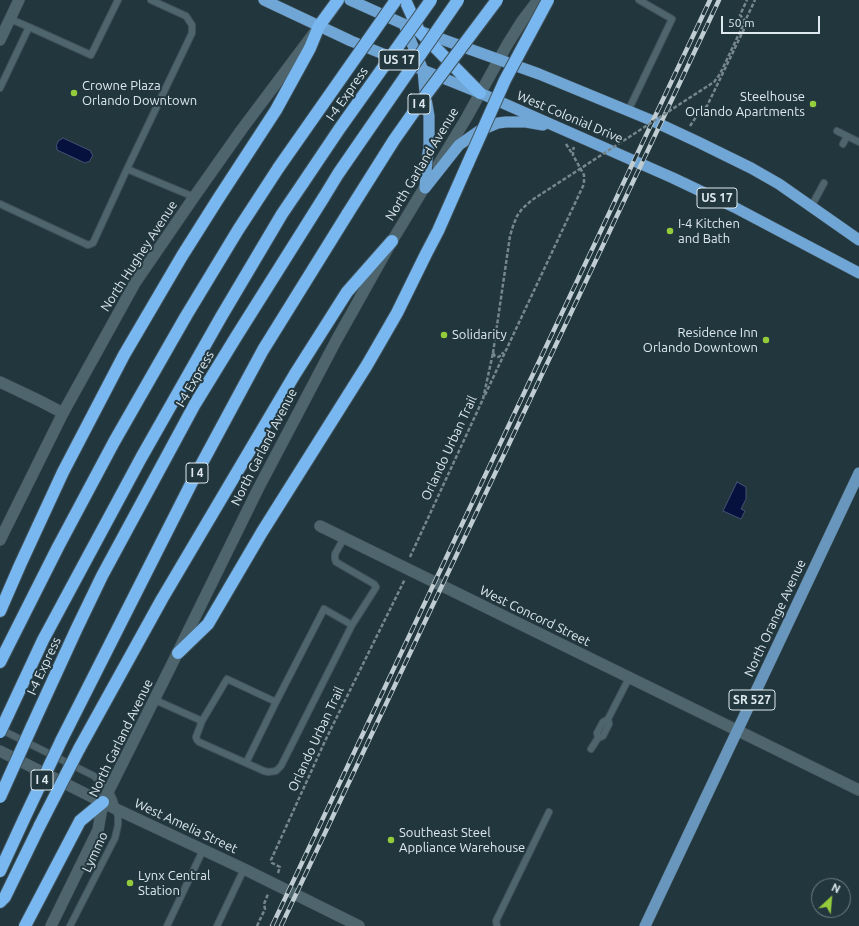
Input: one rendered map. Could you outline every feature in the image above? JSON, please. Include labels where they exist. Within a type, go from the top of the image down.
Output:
[{"type":"highway","name":"West Colonial Drive","points":[[264,0],[351,41],[480,93],[567,136],[654,169],[703,192],[859,273]]},
{"type":"highway","points":[[0,612],[63,472],[124,355],[182,256],[276,110],[310,48],[319,26],[338,0]]},
{"type":"highway","name":"West Colonial Drive","points":[[350,0],[419,31],[539,74],[692,139],[779,184],[859,240]]},
{"type":"highway","points":[[0,662],[114,442],[190,310],[279,167],[396,0]]},
{"type":"highway","points":[[405,0],[419,31],[480,93]]},
{"type":"highway","name":"I-4 Express","points":[[0,732],[43,640],[141,458],[221,317],[302,183],[431,0]]},
{"type":"highway","name":"I-4 Express","points":[[0,797],[102,576],[195,404],[338,174],[458,0]]},
{"type":"highway","name":"I 4","points":[[0,871],[61,741],[194,478],[263,350],[394,140],[497,0]]},
{"type":"highway","points":[[178,653],[208,624],[262,532],[367,365],[396,313],[438,231],[505,80],[548,0]]},
{"type":"highway","points":[[404,24],[423,70],[429,116],[430,134],[425,188]]},
{"type":"highway","points":[[425,188],[459,145],[479,131],[492,125],[506,122],[526,122],[539,124],[567,136]]},
{"type":"highway","points":[[0,902],[4,897],[79,749],[166,593],[295,374],[347,292],[392,241]]},
{"type":"highway","points":[[25,926],[80,821],[103,802]]},
{"type":"main road","name":"North Orange Avenue","points":[[645,926],[859,473]]},
{"type":"street","points":[[0,40],[19,0]]},
{"type":"street","name":"North Garland Avenue","points":[[52,925],[98,830],[103,802],[280,446],[337,339],[392,241],[425,188],[522,21],[538,0]]},
{"type":"street","name":"North Hughey Avenue","points":[[0,540],[63,413],[135,283],[194,196],[319,26]]},
{"type":"street","points":[[0,382],[63,413]]},
{"type":"street","name":"West Concord Street","points":[[320,526],[859,790]]},
{"type":"street","name":"West Amelia Street","points":[[0,751],[116,809],[244,869],[359,926]]},
{"type":"lane","points":[[10,19],[91,55],[118,0]]},
{"type":"lane","points":[[0,204],[88,245],[93,243],[192,33],[192,24],[186,16],[151,0]]},
{"type":"lane","points":[[628,111],[672,18],[639,0]]},
{"type":"lane","points":[[0,88],[28,28]]},
{"type":"lane","points":[[837,131],[859,142]]},
{"type":"lane","points":[[843,144],[847,136]]},
{"type":"lane","points":[[127,170],[194,196]]},
{"type":"lane","points":[[811,207],[824,183]]},
{"type":"lane","points":[[276,702],[228,679],[202,721],[196,737],[197,740],[268,772],[276,771],[280,766],[352,625],[376,587],[374,584],[336,562],[335,554],[344,538]]},
{"type":"lane","points":[[246,763],[324,609],[352,625]]},
{"type":"lane","points":[[591,749],[598,738],[597,733],[603,722],[608,720],[629,678]]},
{"type":"lane","points":[[155,700],[202,721]]},
{"type":"lane","name":"Lymmo","points":[[0,729],[94,776],[109,790],[114,801],[118,817],[115,838],[70,926]]},
{"type":"lane","points":[[497,926],[496,921],[549,812]]},
{"type":"lane","points":[[166,926],[203,850]]},
{"type":"lane","points":[[217,926],[244,869]]},
{"type":"path","points":[[693,124],[696,118],[707,106],[746,23],[740,15],[747,0]]},
{"type":"path","name":"Orlando Urban Trail","points":[[409,562],[410,555],[483,399],[493,353],[510,236],[512,226],[517,216],[526,204],[714,82],[720,74],[755,0]]},
{"type":"path","points":[[483,399],[584,184],[584,175],[566,142],[567,136]]},
{"type":"path","points":[[493,353],[496,357],[502,355],[512,338]]},
{"type":"path","name":"Orlando Urban Trail","points":[[280,867],[272,863],[272,860],[325,741],[402,585]]},
{"type":"path","points":[[257,926],[265,909],[264,904],[266,899]]},
{"type":"shaded area","points":[[63,138],[91,151],[93,155],[89,162],[85,163],[57,150],[56,146],[59,140]]},
{"type":"shaded area","points":[[737,482],[746,487],[746,499],[741,509],[745,511],[741,519],[723,511]]},
{"type":"railway","points":[[272,926],[710,0]]},
{"type":"railway","points":[[281,926],[719,0]]},
{"type":"place","name":"Crowne Plaza Orlando Downtown","points":[[74,93]]},
{"type":"place","name":"Steelhouse Orlando Apartments","points":[[813,104]]},
{"type":"place","name":"I-4 Kitchen and Bath","points":[[670,231]]},
{"type":"place","name":"Solidarity","points":[[444,335]]},
{"type":"place","name":"Residence Inn Orlando Downtown","points":[[766,340]]},
{"type":"place","name":"Southeast Steel Appliance Warehouse","points":[[391,840]]},
{"type":"place","name":"Lynx Central Station","points":[[130,883]]}]
